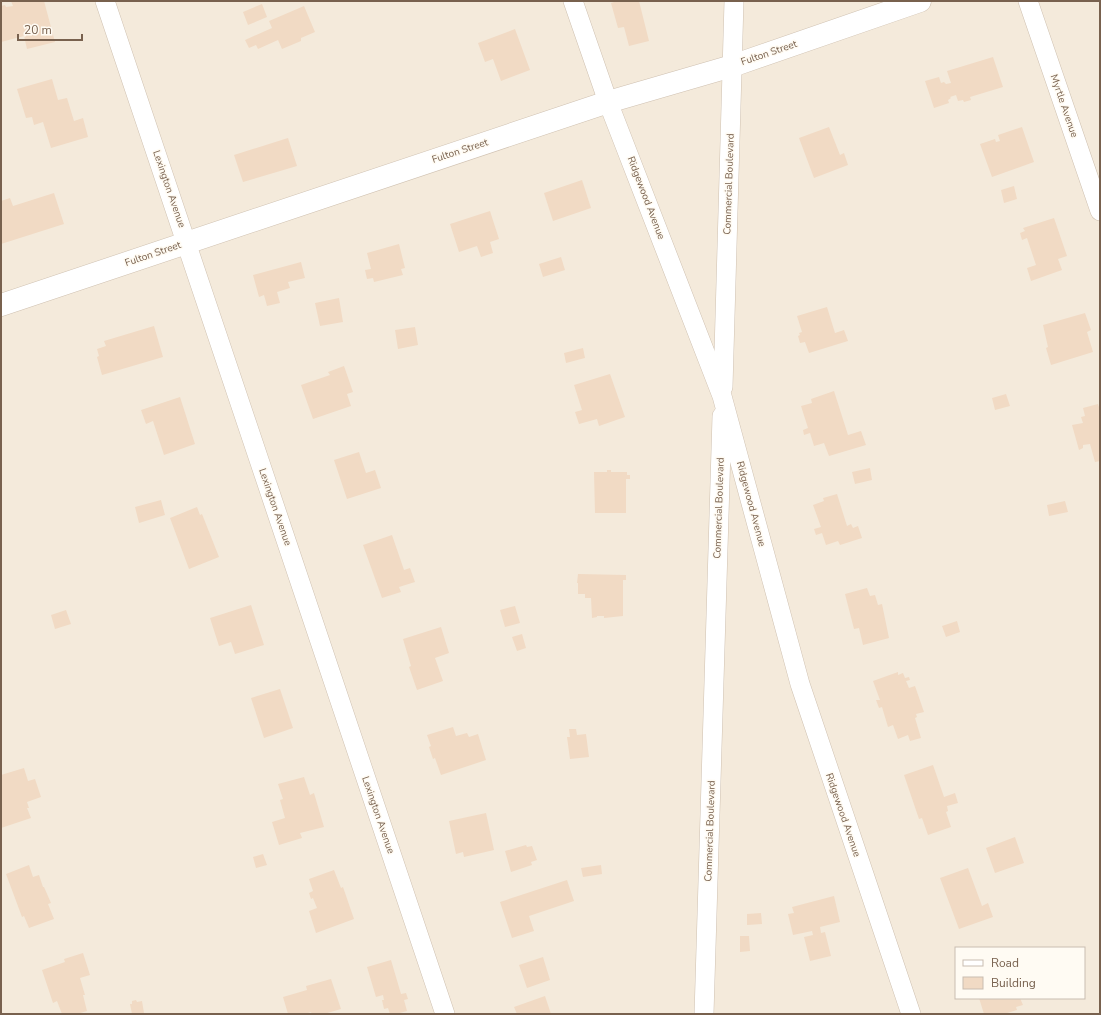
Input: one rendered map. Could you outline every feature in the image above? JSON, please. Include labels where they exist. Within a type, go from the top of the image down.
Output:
[{"type":"street","name":"Lexington Avenue","points":[[105,1],[445,1014]]},
{"type":"street","name":"Ridgewood Avenue","points":[[574,1],[608,102],[722,396],[800,684],[911,1014]]},
{"type":"street","name":"Commercial Boulevard","points":[[704,1014],[734,1]]},
{"type":"street","name":"Fulton Street","points":[[1,305],[608,102],[732,66],[920,1]]},
{"type":"street","name":"Myrtle Avenue","points":[[1028,1],[1100,211]]},
{"type":"shaded area","points":[[1,1],[1100,1],[1100,1014],[1,1014]]},
{"type":"building","points":[[11,1],[44,1],[55,42],[27,49],[24,36],[1,42],[1,6],[13,6]]},
{"type":"building","points":[[617,1],[639,1],[649,41],[629,46],[624,27],[618,28],[611,3]]},
{"type":"building","points":[[262,4],[267,17],[248,25],[243,12]]},
{"type":"building","points":[[304,6],[315,32],[301,38],[301,41],[282,49],[278,40],[258,49],[256,45],[249,48],[245,40],[272,28],[269,21]]},
{"type":"building","points":[[515,29],[530,70],[501,81],[493,59],[485,62],[478,43]]},
{"type":"building","points":[[993,57],[1003,87],[970,97],[971,100],[964,102],[963,100],[958,101],[956,95],[950,97],[951,98],[948,100],[949,103],[934,108],[925,81],[939,77],[941,83],[951,83],[947,71]]},
{"type":"building","points":[[52,79],[58,100],[67,98],[74,121],[83,118],[88,137],[51,148],[43,122],[34,125],[32,117],[26,118],[17,89]]},
{"type":"building","points":[[829,127],[840,155],[844,153],[848,165],[814,178],[799,138]]},
{"type":"building","points":[[1022,127],[1034,162],[992,177],[980,144],[995,139],[996,142],[1000,141],[998,135]]},
{"type":"building","points":[[288,138],[297,166],[243,182],[234,155]]},
{"type":"building","points":[[582,180],[591,208],[553,221],[544,193]]},
{"type":"building","points":[[1014,186],[1017,199],[1004,203],[1001,190]]},
{"type":"building","points":[[54,193],[64,224],[1,244],[1,201],[10,198],[13,206]]},
{"type":"building","points":[[490,211],[499,239],[490,242],[493,253],[481,257],[477,246],[459,252],[450,224]]},
{"type":"building","points":[[1054,218],[1067,256],[1058,259],[1062,270],[1031,281],[1027,268],[1036,265],[1027,238],[1022,240],[1020,233],[1025,231],[1023,228]]},
{"type":"building","points":[[399,244],[405,268],[401,269],[403,275],[374,282],[373,278],[367,279],[365,270],[371,269],[367,253]]},
{"type":"building","points":[[561,257],[565,270],[543,277],[539,264]]},
{"type":"building","points":[[301,262],[305,278],[288,282],[290,288],[277,292],[280,303],[267,306],[264,295],[259,297],[253,275]]},
{"type":"building","points":[[339,298],[343,322],[320,326],[315,303]]},
{"type":"building","points":[[827,307],[835,333],[844,330],[848,341],[809,353],[805,342],[800,343],[798,336],[800,335],[799,333],[802,332],[797,316]]},
{"type":"building","points":[[1085,313],[1091,330],[1087,332],[1093,352],[1051,365],[1046,348],[1048,347],[1043,325]]},
{"type":"building","points":[[154,326],[163,357],[102,375],[97,357],[99,356],[97,349],[106,346],[104,341]]},
{"type":"building","points":[[415,327],[418,345],[398,349],[395,330]]},
{"type":"building","points":[[583,348],[585,358],[566,363],[564,353]]},
{"type":"building","points":[[344,366],[353,392],[347,394],[351,406],[313,419],[301,385],[330,375],[328,372]]},
{"type":"building","points":[[610,374],[625,417],[599,426],[597,419],[579,424],[575,412],[582,410],[574,385]]},
{"type":"building","points":[[834,391],[848,435],[861,431],[866,445],[829,456],[824,443],[814,446],[810,433],[804,435],[803,430],[808,428],[801,406],[812,403],[811,399]]},
{"type":"building","points":[[1006,394],[1010,406],[995,410],[992,398]]},
{"type":"building","points":[[180,397],[195,444],[164,455],[153,421],[146,424],[141,410]]},
{"type":"building","points":[[1098,404],[1100,410],[1100,461],[1095,462],[1090,444],[1083,445],[1083,448],[1079,450],[1072,425],[1083,423],[1081,417],[1085,416],[1083,408]]},
{"type":"building","points":[[359,452],[366,473],[375,470],[381,488],[347,499],[334,460]]},
{"type":"building","points":[[870,468],[872,480],[855,484],[852,472]]},
{"type":"building","points":[[607,470],[611,470],[611,472],[627,472],[627,475],[630,475],[630,479],[626,479],[626,513],[595,513],[594,472],[607,472]]},
{"type":"building","points":[[837,494],[847,526],[851,524],[853,528],[858,526],[862,538],[840,545],[838,541],[826,545],[822,533],[816,535],[814,529],[821,527],[813,505],[824,501],[823,498]]},
{"type":"building","points":[[161,500],[165,515],[139,523],[135,507]]},
{"type":"building","points":[[1065,501],[1068,512],[1049,516],[1047,505]]},
{"type":"building","points":[[197,507],[200,515],[202,514],[219,557],[189,569],[170,518]]},
{"type":"building","points":[[392,535],[404,570],[410,568],[415,582],[399,587],[401,592],[382,598],[363,545]]},
{"type":"building","points":[[578,574],[626,575],[626,580],[623,580],[623,616],[604,618],[604,616],[597,616],[592,618],[591,598],[585,598],[585,594],[578,594]]},
{"type":"building","points":[[867,588],[870,596],[875,595],[878,605],[882,604],[889,638],[863,645],[859,628],[854,629],[845,594]]},
{"type":"building","points":[[251,605],[264,645],[235,654],[231,642],[219,646],[210,618]]},
{"type":"building","points":[[515,606],[520,623],[505,627],[500,610]]},
{"type":"building","points":[[66,610],[71,624],[55,629],[51,615]]},
{"type":"building","points":[[957,621],[960,632],[946,637],[942,626]]},
{"type":"building","points":[[441,627],[449,653],[435,658],[443,681],[417,690],[409,667],[411,666],[403,639]]},
{"type":"building","points":[[522,634],[526,648],[517,651],[512,637]]},
{"type":"building","points":[[898,672],[898,675],[903,673],[905,678],[909,677],[910,680],[906,681],[909,688],[915,686],[924,712],[916,714],[917,717],[915,718],[921,738],[910,741],[908,735],[898,739],[893,725],[888,727],[882,707],[879,708],[876,700],[880,700],[873,681]]},
{"type":"building","points":[[280,689],[293,728],[264,738],[251,698]]},
{"type":"building","points":[[453,727],[456,736],[467,733],[469,737],[478,734],[486,760],[441,775],[435,758],[433,759],[429,747],[431,746],[427,735]]},
{"type":"building","points":[[569,729],[576,729],[577,735],[586,734],[589,757],[570,759],[567,737],[570,737]]},
{"type":"building","points":[[933,765],[944,797],[955,793],[958,803],[947,806],[948,811],[946,812],[951,827],[928,835],[922,818],[919,819],[904,775]]},
{"type":"building","points":[[24,768],[28,781],[35,779],[41,797],[27,802],[29,808],[27,808],[31,818],[1,828],[1,775]]},
{"type":"building","points":[[304,777],[310,795],[314,793],[324,827],[300,833],[302,838],[279,845],[272,822],[285,818],[280,800],[283,799],[278,784]]},
{"type":"building","points":[[486,813],[494,850],[464,857],[463,852],[456,854],[449,821]]},
{"type":"building","points":[[1015,837],[1024,863],[995,873],[986,848]]},
{"type":"building","points":[[526,845],[527,847],[532,846],[537,860],[531,862],[532,865],[511,872],[505,851]]},
{"type":"building","points":[[263,854],[267,865],[256,868],[253,857]]},
{"type":"building","points":[[29,865],[33,877],[39,875],[51,903],[48,904],[54,919],[29,928],[24,916],[22,917],[6,874]]},
{"type":"building","points":[[601,865],[602,874],[583,877],[581,868]]},
{"type":"building","points":[[968,868],[982,906],[988,903],[993,917],[959,929],[940,878]]},
{"type":"building","points":[[334,870],[341,888],[343,887],[354,919],[316,933],[309,911],[317,908],[309,893],[313,891],[309,879]]},
{"type":"building","points":[[567,880],[574,901],[529,916],[534,931],[512,938],[500,902]]},
{"type":"building","points":[[834,896],[840,922],[820,927],[821,933],[825,932],[831,956],[810,961],[804,937],[813,935],[812,931],[793,935],[788,914],[794,913],[792,907]]},
{"type":"building","points":[[761,913],[762,924],[747,925],[747,914]]},
{"type":"building","points":[[740,936],[749,936],[750,951],[740,952]]},
{"type":"building","points":[[83,953],[90,975],[80,978],[85,995],[83,995],[87,1011],[77,1014],[62,1014],[57,1001],[53,1003],[42,970],[65,962],[64,959]]},
{"type":"building","points":[[543,957],[550,980],[527,988],[519,965]]},
{"type":"building","points":[[391,960],[401,994],[406,993],[408,999],[404,1000],[407,1011],[396,1014],[390,1014],[388,1008],[384,1009],[382,1000],[384,1000],[383,995],[376,997],[367,967]]},
{"type":"building","points":[[331,979],[341,1009],[324,1014],[312,1014],[311,1012],[305,1014],[288,1014],[283,997],[307,990],[306,986]]},
{"type":"building","points":[[545,996],[551,1014],[517,1014],[514,1007]]},
{"type":"building","points":[[979,999],[1020,999],[1023,1005],[1016,1007],[1017,1010],[1004,1014],[984,1014]]},
{"type":"building","points":[[136,1000],[137,1002],[142,1001],[144,1013],[132,1014],[130,1004],[132,1004],[132,1001]]}]
